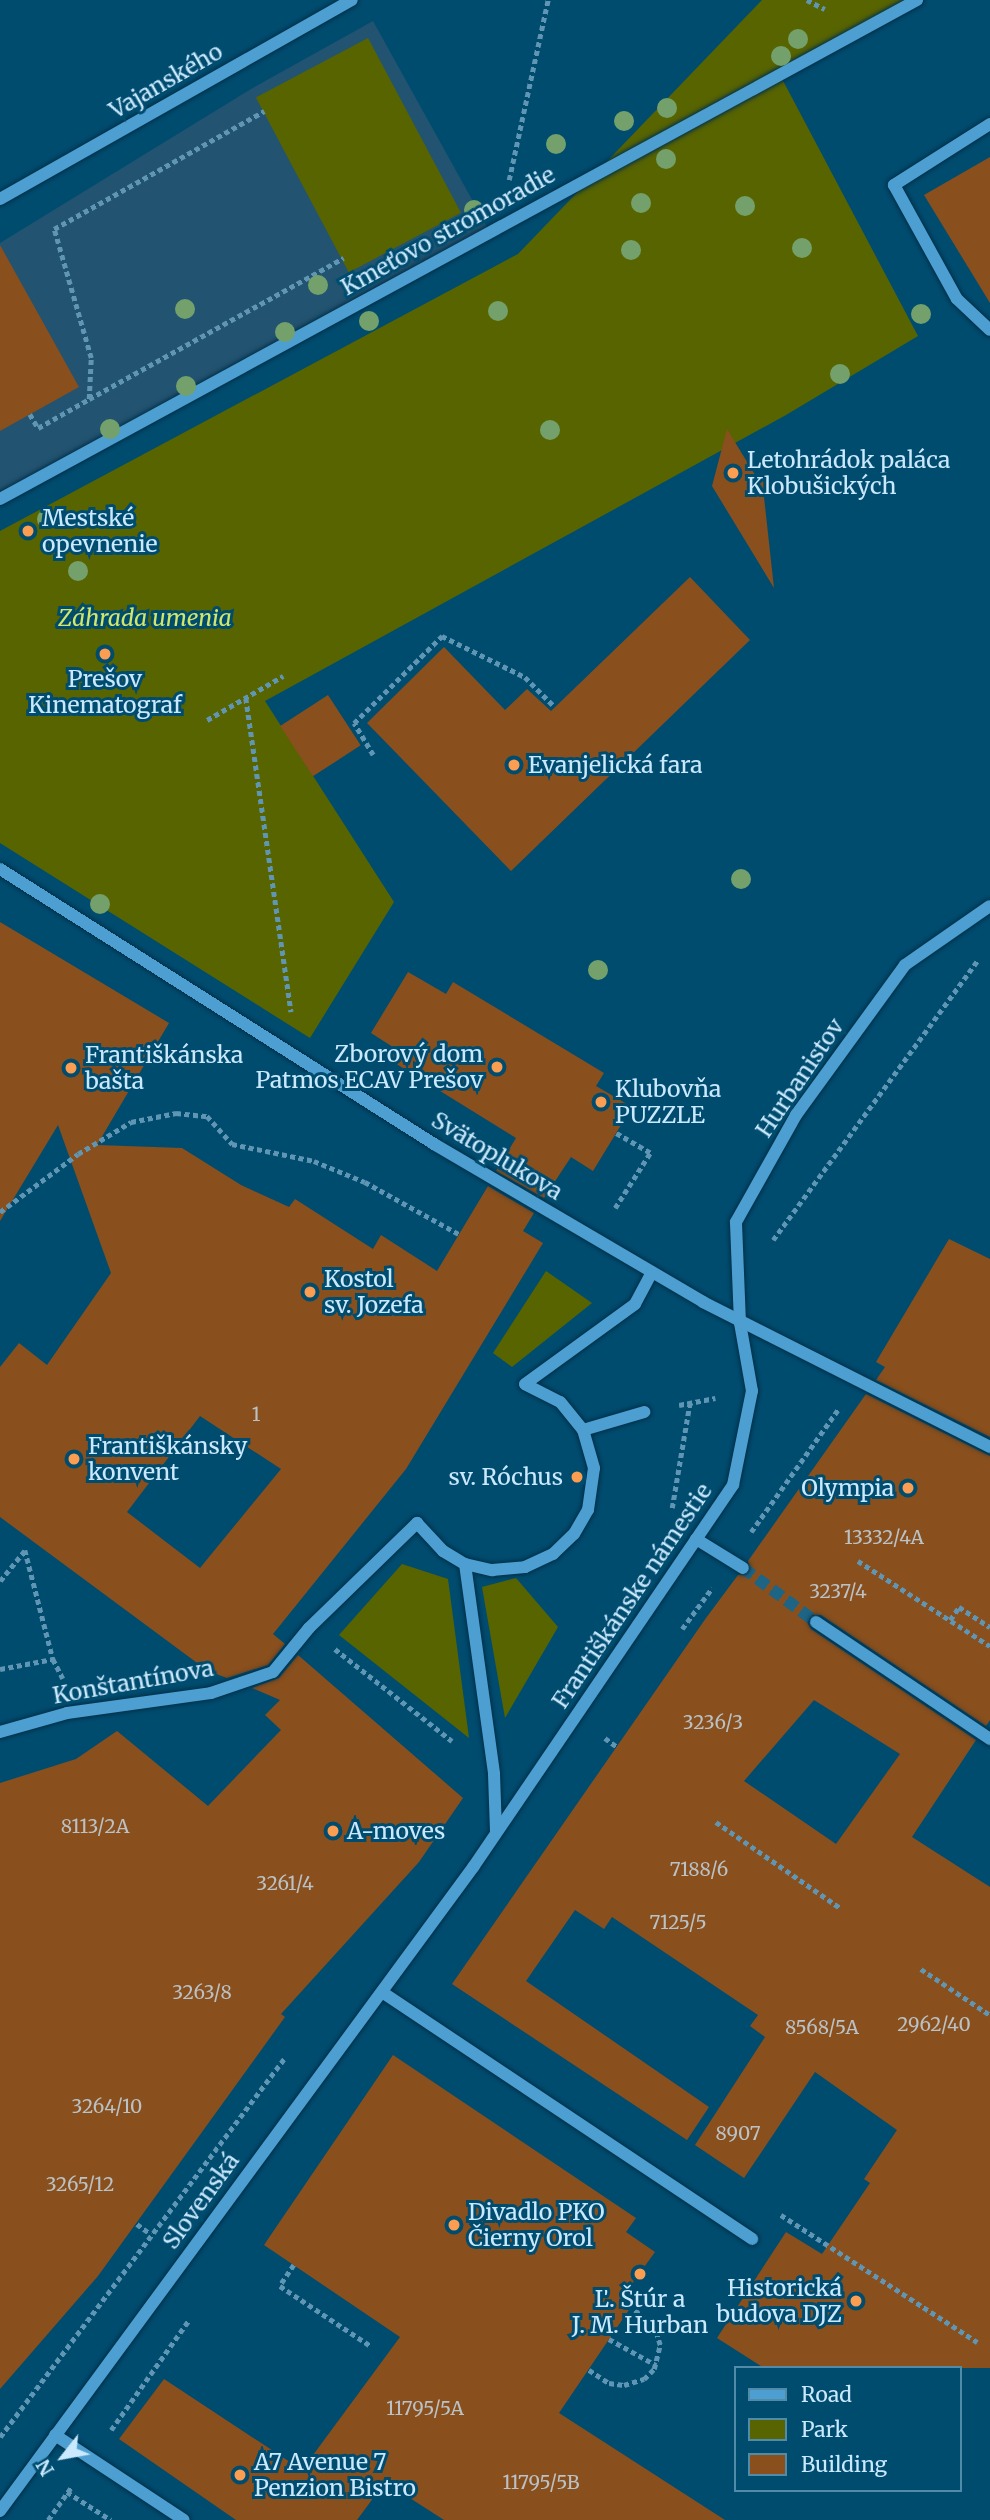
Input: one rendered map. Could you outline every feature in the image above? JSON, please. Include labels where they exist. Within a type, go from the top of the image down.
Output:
[{"type":"street","name":"Vajanského","points":[[0,200],[352,0]]},
{"type":"street","name":"Kmeťovo stromoradie","points":[[0,499],[917,0]]},
{"type":"street","points":[[990,124],[894,185],[957,299],[990,330]]},
{"type":"street","name":"Svätoplukova","points":[[0,869],[298,1058],[652,1272],[740,1323],[990,1447]]},
{"type":"street","name":"Hurbanistov","points":[[740,1323],[736,1222],[796,1115],[905,965],[990,906]]},
{"type":"street","points":[[309,1628],[417,1523],[443,1551],[466,1564],[492,1570],[525,1567],[553,1554],[574,1534],[593,1491],[594,1468],[583,1430],[560,1402],[524,1384],[635,1304],[652,1272]]},
{"type":"street","name":"Františkánske námestie","points":[[474,1866],[733,1485],[752,1391],[740,1323]]},
{"type":"street","points":[[583,1430],[644,1412]]},
{"type":"street","points":[[696,1539],[743,1568]]},
{"type":"street","points":[[466,1564],[494,1774],[496,1833]]},
{"type":"street","points":[[816,1622],[990,1739]]},
{"type":"street","name":"Konštantínova","points":[[0,1732],[67,1713],[211,1693],[273,1672],[309,1628]]},
{"type":"street","name":"Slovenská","points":[[0,2511],[474,1866]]},
{"type":"street","points":[[382,1992],[752,2239]]},
{"type":"street","points":[[55,2435],[184,2520]]},
{"type":"path","points":[[496,229],[529,102],[548,0]]},
{"type":"path","points":[[89,399],[91,358],[54,229],[264,111]]},
{"type":"path","points":[[30,414],[38,428],[343,258]]},
{"type":"path","points":[[373,755],[354,723],[442,636],[525,677],[555,707]]},
{"type":"path","points":[[207,720],[283,676]]},
{"type":"path","points":[[246,698],[298,1058]]},
{"type":"path","points":[[765,1251],[982,955]]},
{"type":"path","points":[[0,1212],[78,1154],[131,1122],[176,1113],[207,1116],[232,1144],[314,1161],[365,1182],[459,1234]]},
{"type":"path","points":[[596,1238],[649,1153],[616,1133]]},
{"type":"path","points":[[664,1520],[672,1508],[690,1402]]},
{"type":"path","points":[[0,1581],[25,1550],[53,1659],[63,1680]]},
{"type":"path","points":[[858,1561],[990,1646]]},
{"type":"path","points":[[950,1620],[959,1607],[990,1627]]},
{"type":"path","points":[[309,1628],[418,1714]]},
{"type":"path","points":[[0,1669],[53,1659]]},
{"type":"path","points":[[605,1738],[616,1746]]},
{"type":"path","points":[[716,1822],[840,1908]]},
{"type":"path","points":[[921,1969],[990,2015]]},
{"type":"path","points":[[0,2437],[286,2056]]},
{"type":"path","points":[[752,2239],[772,2209],[977,2342]]},
{"type":"path","points":[[137,2224],[150,2234]]},
{"type":"path","points":[[294,2265],[279,2286],[372,2347]]},
{"type":"path","points":[[589,2370],[609,2383],[624,2385],[644,2379],[656,2365],[660,2345],[656,2332],[631,2306]]},
{"type":"path","points":[[610,2339],[656,2365]]},
{"type":"path","points":[[68,2492],[111,2520]]},
{"type":"shaded area","points":[[373,21],[490,232],[0,498],[0,243],[251,89]]},
{"type":"green space","name":"Záhrada umenia","points":[[762,0],[923,0],[781,77],[918,336],[786,415],[265,701],[394,902],[310,1038],[0,843],[0,531],[518,254]]},
{"type":"green space","points":[[368,38],[461,213],[349,272],[256,98]]},
{"type":"green space","points":[[546,1271],[592,1303],[512,1367],[493,1353]]},
{"type":"green space","points":[[402,1564],[448,1579],[469,1738],[339,1635]]},
{"type":"green space","points":[[516,1578],[558,1627],[505,1718],[482,1587]]},
{"type":"building","points":[[990,157],[990,303],[924,195]]},
{"type":"building","points":[[0,245],[79,387],[0,431]]},
{"type":"building","points":[[727,429],[755,475],[767,485],[764,497],[774,588],[712,486]]},
{"type":"building","name":"Evanjelická fara","points":[[690,577],[750,640],[511,871],[367,723],[444,647],[505,710],[527,689],[551,711]]},
{"type":"building","points":[[328,695],[361,745],[313,776],[280,726]]},
{"type":"building","points":[[0,922],[169,1023],[97,1145],[182,1148],[241,1185],[289,1207],[295,1199],[373,1249],[381,1235],[437,1271],[488,1186],[534,1213],[523,1231],[543,1243],[406,1469],[273,1634],[285,1644],[268,1665],[227,1678],[208,1671],[0,1517],[0,1367],[19,1343],[47,1365],[111,1273],[58,1125],[0,1221]],"holes":[[[200,1416],[281,1469],[200,1568],[127,1512]]]},
{"type":"building","name":"Zborový dom Patmos ECAV Prešov","points":[[408,972],[446,994],[453,982],[604,1073],[596,1086],[632,1107],[593,1171],[571,1157],[544,1198],[496,1171],[516,1138],[390,1060],[396,1049],[371,1033]]},
{"type":"building","points":[[949,1239],[990,1259],[990,1437],[876,1380],[885,1367],[876,1362]]},
{"type":"building","points":[[866,1394],[990,1456],[990,1720],[986,1726],[821,1615],[812,1615],[807,1622],[811,1629],[976,1740],[912,1837],[990,1887],[990,2368],[761,2366],[717,2338],[786,2232],[822,2254],[870,2183],[864,2179],[897,2130],[815,2072],[744,2178],[695,2145],[765,2037],[750,2026],[758,2015],[612,1917],[604,1929],[575,1910],[526,1981],[709,2107],[687,2140],[452,1984],[706,1618],[738,1575],[750,1573],[748,1561]],"holes":[[[814,1700],[900,1754],[836,1844],[744,1781]]]},
{"type":"building","points":[[298,1655],[463,1798],[419,1862],[281,2014],[285,2017],[98,2276],[0,2389],[0,1783],[76,1759],[117,1731],[208,1806],[281,1730],[265,1715],[280,1700],[252,1688],[279,1678]]},
{"type":"building","points":[[393,2055],[636,2218],[626,2232],[655,2252],[629,2288],[639,2295],[559,2413],[725,2520],[444,2520],[385,2482],[357,2520],[236,2520],[119,2439],[164,2379],[302,2470],[400,2337],[264,2245]]},
{"type":"tunnel","points":[[743,1568],[816,1622]]},
{"type":"place","name":"Letohrádok paláca Klobušických","points":[[733,473]]},
{"type":"place","name":"Mestské opevnenie","points":[[28,531]]},
{"type":"place","name":"Prešov Kinematograf","points":[[105,654]]},
{"type":"place","name":"Evanjelická fara","points":[[514,765]]},
{"type":"place","name":"Zborový dom Patmos ECAV Prešov","points":[[497,1067]]},
{"type":"place","name":"Františkánska bašta","points":[[71,1068]]},
{"type":"place","name":"Klubovňa PUZZLE","points":[[601,1102]]},
{"type":"place","name":"Kostol sv. Jozefa","points":[[310,1292]]},
{"type":"place","name":"Františkánsky konvent","points":[[74,1459]]},
{"type":"place","name":"sv. Róchus","points":[[577,1477]]},
{"type":"place","name":"Olympia","points":[[908,1488]]},
{"type":"place","name":"A-moves","points":[[333,1831]]},
{"type":"place","name":"Divadlo PKO Čierny Orol","points":[[454,2225]]},
{"type":"place","name":"Ľ. Štúr a J. M. Hurban","points":[[640,2274]]},
{"type":"place","name":"Historická budova DJZ","points":[[856,2301]]},
{"type":"place","name":"A7 Avenue 7 Penzion Bistro","points":[[240,2475]]}]
